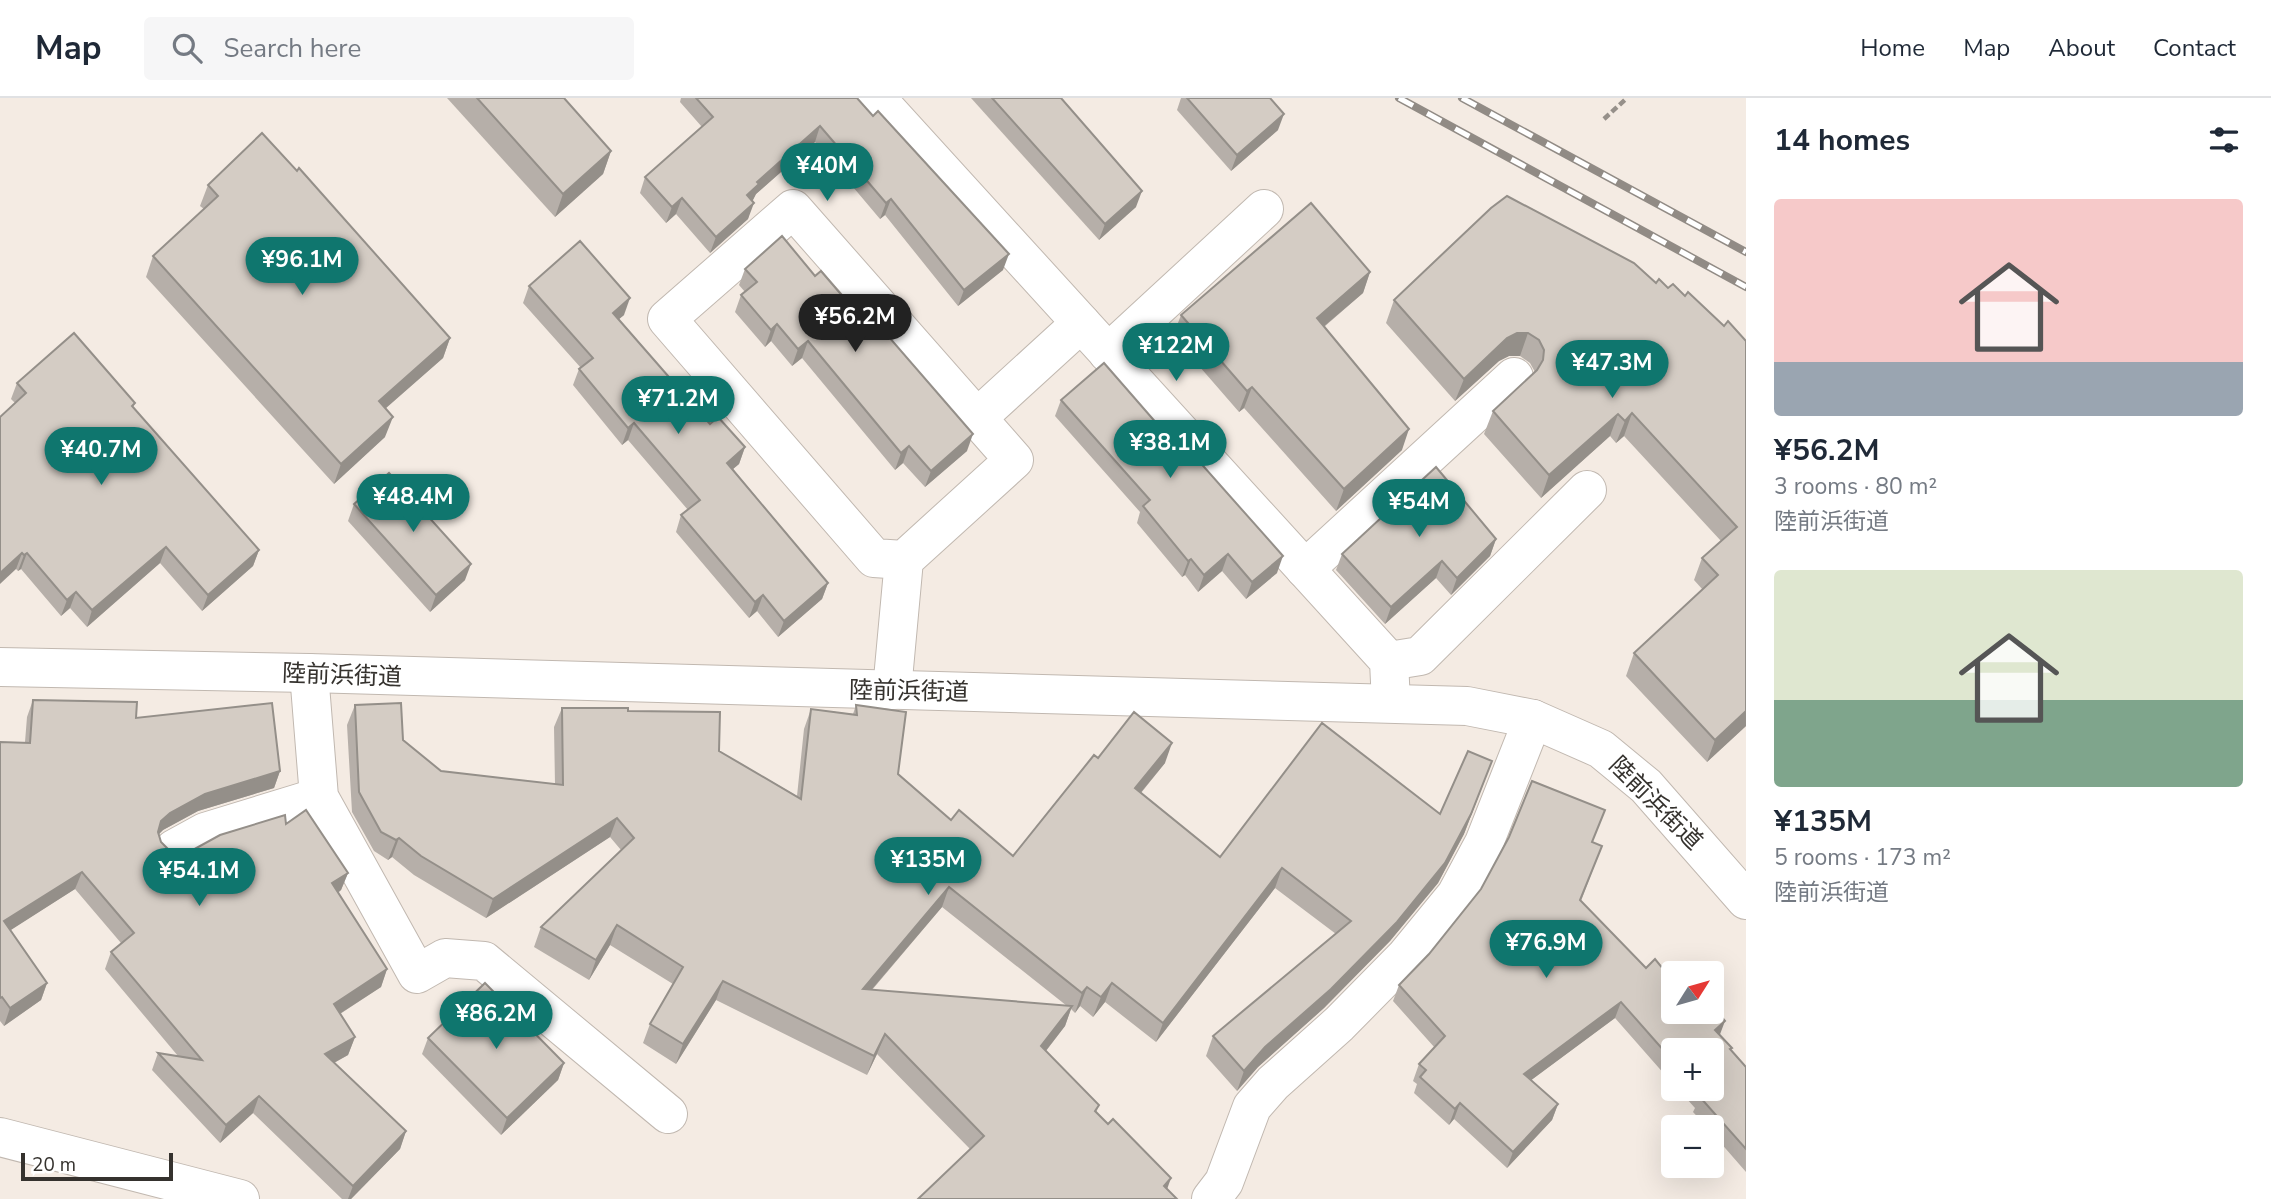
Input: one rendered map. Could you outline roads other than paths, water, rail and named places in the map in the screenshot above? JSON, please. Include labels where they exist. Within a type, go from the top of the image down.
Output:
[{"type":"street","points":[[876,98],[1390,661],[1391,703]]},
{"type":"street","points":[[892,690],[904,560],[1014,460],[793,209],[667,319],[874,558],[904,560]]},
{"type":"street","points":[[1108,353],[1264,209]]},
{"type":"street","points":[[977,418],[1081,323]]},
{"type":"street","points":[[1305,569],[1514,377]]},
{"type":"street","points":[[1390,661],[1420,656],[1587,490]]},
{"type":"street","name":"陸前浜街道","points":[[0,667],[309,673],[1467,706],[1533,719],[1601,749],[1646,786],[1746,900]]},
{"type":"street","points":[[309,673],[319,797],[417,974],[445,958],[484,961],[668,1114]]},
{"type":"street","points":[[1211,1199],[1224,1182],[1252,1107],[1273,1083],[1339,1024],[1406,956],[1456,895],[1484,843],[1533,719]]},
{"type":"street","points":[[174,849],[205,832],[319,797]]},
{"type":"street","points":[[0,1138],[240,1199]]},
{"type":"railway","points":[[1399,98],[1746,287]]},
{"type":"railway","points":[[1462,98],[1746,252]]}]
